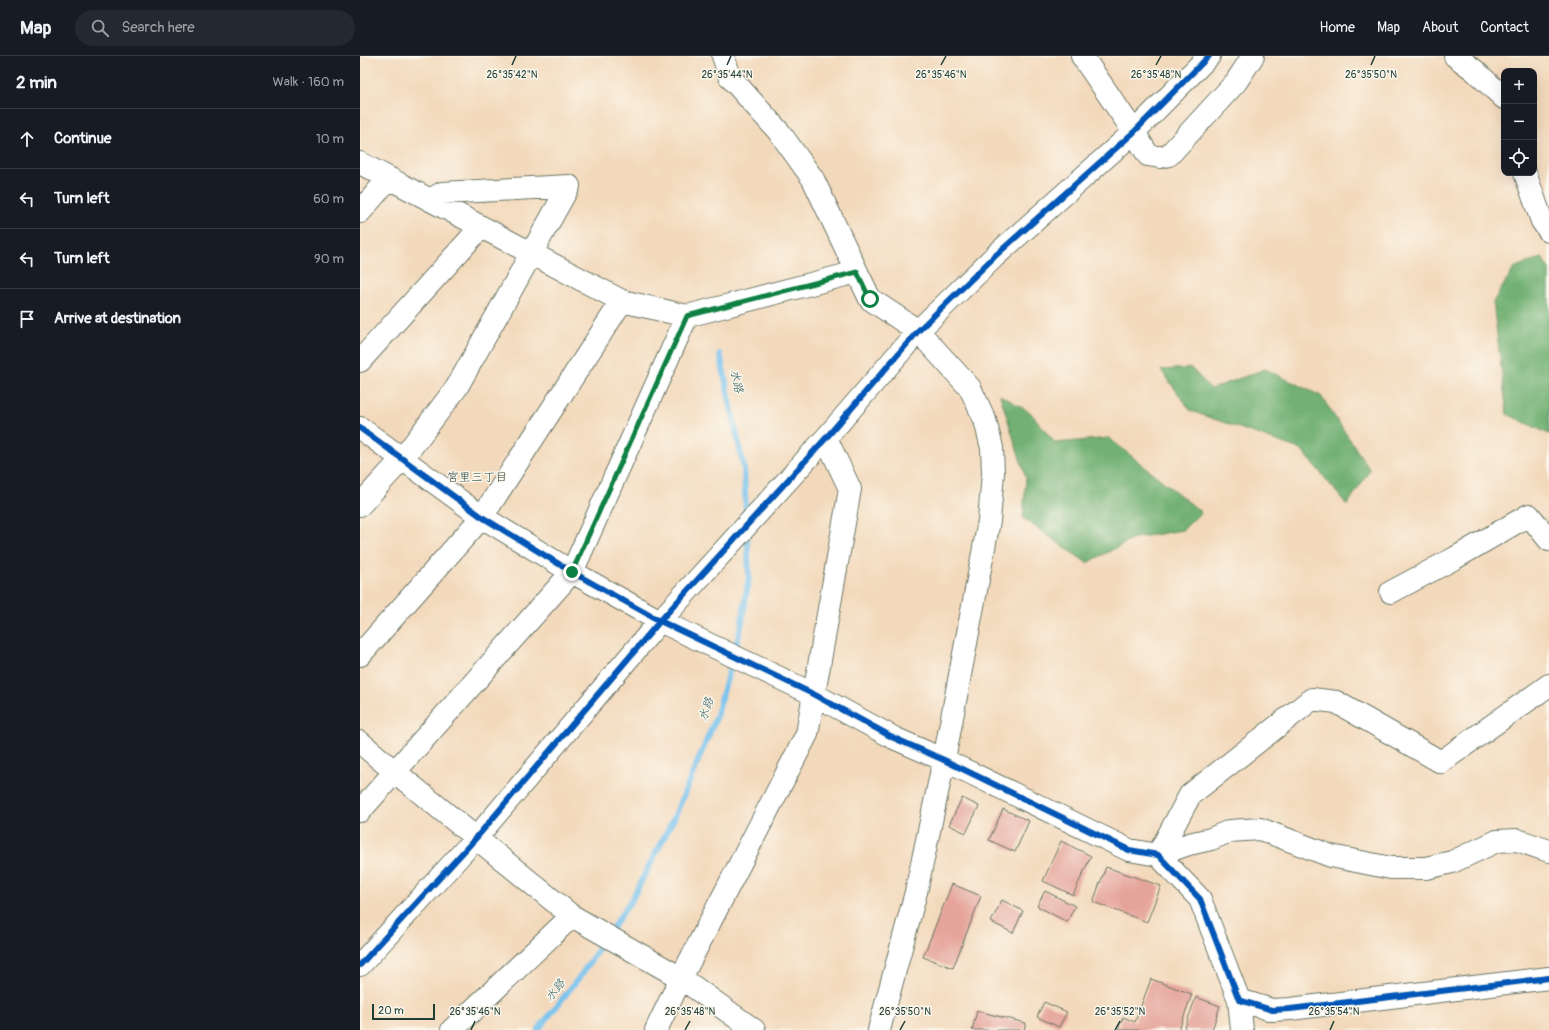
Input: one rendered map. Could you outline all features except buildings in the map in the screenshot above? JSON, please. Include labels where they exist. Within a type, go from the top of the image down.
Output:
[{"type":"street","points":[[723,56],[730,77],[780,133],[814,179],[870,299],[918,331],[970,388],[985,420],[992,448],[993,473],[988,522],[944,760],[916,892],[879,1030]]},
{"type":"street","points":[[1082,56],[1148,155],[1160,158],[1169,155],[1236,82],[1253,56]]},
{"type":"street","points":[[360,965],[476,838],[660,621],[826,438],[918,331],[995,256],[1134,132],[1209,56]]},
{"type":"street","points":[[1455,56],[1474,70],[1501,95]]},
{"type":"street","points":[[360,163],[622,301],[687,316],[857,272]]},
{"type":"street","points":[[1526,176],[1542,221],[1549,231]]},
{"type":"street","points":[[360,212],[389,178]]},
{"type":"street","points":[[360,505],[403,458],[457,387],[569,186],[442,192],[430,200]]},
{"type":"street","points":[[360,360],[481,227]]},
{"type":"street","points":[[360,655],[482,517],[622,301]]},
{"type":"street","points":[[360,811],[572,572],[687,316]]},
{"type":"street","points":[[360,428],[482,517],[572,572],[660,621],[813,694],[894,738],[944,760],[1129,850],[1158,855],[1189,844],[1210,839],[1230,831],[1260,829],[1331,856],[1391,868],[1426,868],[1452,862],[1497,841],[1518,840],[1549,851]]},
{"type":"street","points":[[656,1030],[681,978],[806,734],[850,489],[826,438]]},
{"type":"street","points":[[1391,592],[1455,558],[1528,515],[1549,540]]},
{"type":"street","points":[[1158,855],[1190,795],[1312,699],[1336,702],[1441,762],[1549,685]]},
{"type":"street","points":[[360,742],[572,916],[681,978],[754,1030]]},
{"type":"street","points":[[1158,855],[1200,899],[1239,1000],[1242,1030]]},
{"type":"street","points":[[452,1030],[572,916]]},
{"type":"street","points":[[1239,1000],[1272,1010],[1290,1009],[1549,978]]},
{"type":"green space","points":[[1542,258],[1549,269],[1549,434],[1507,414],[1493,302],[1515,267]]},
{"type":"green space","points":[[1191,368],[1211,389],[1265,369],[1321,396],[1370,470],[1347,505],[1302,450],[1191,411],[1161,370]]},
{"type":"green space","points":[[1000,395],[1030,412],[1055,443],[1109,438],[1201,512],[1183,530],[1135,538],[1087,563],[1023,518],[1026,478]]},
{"type":"waterway","name":"水路","points":[[720,354],[744,469],[746,517]]},
{"type":"waterway","name":"水路","points":[[538,1030],[581,975],[632,899],[674,818],[716,718],[741,627],[749,577],[747,535]]},
{"type":"cycle path","points":[[360,965],[476,838],[660,621],[826,438],[918,331],[995,256],[1134,132],[1209,56]]},
{"type":"cycle path","points":[[360,428],[482,517],[572,572],[660,621],[813,694],[894,738],[944,760],[1129,850],[1158,855],[1200,899],[1239,1000],[1272,1010],[1290,1009],[1549,978]]},
{"type":"district","name":"宮里三丁目","points":[[477,477]]},
{"type":"route","points":[[572,572],[687,316],[857,272],[870,299]]}]
